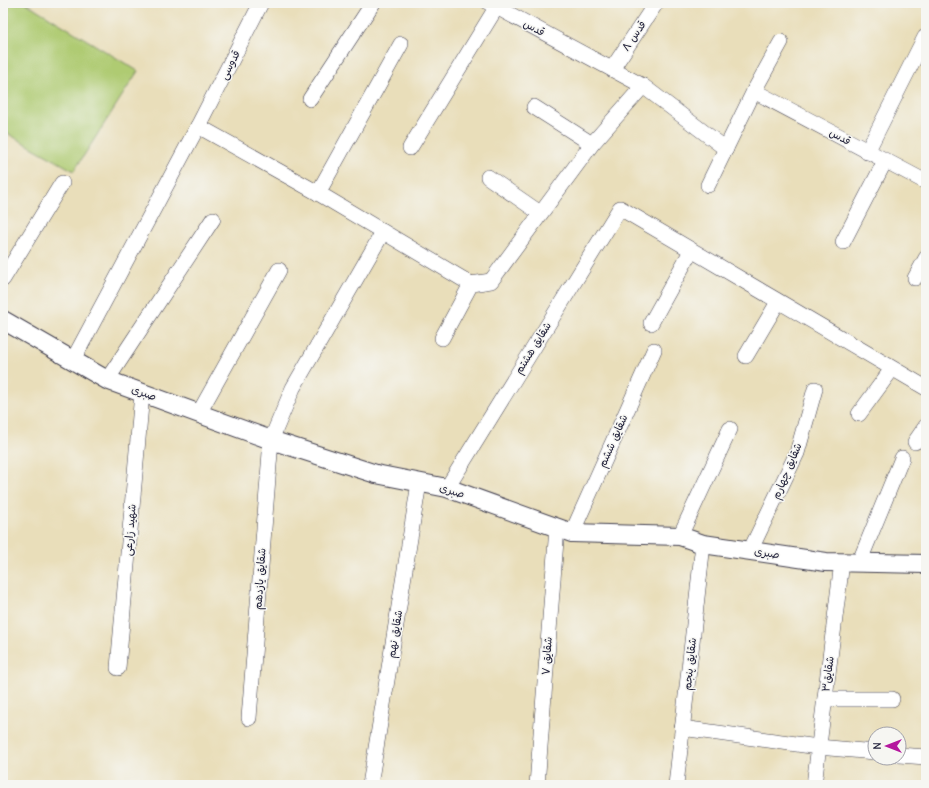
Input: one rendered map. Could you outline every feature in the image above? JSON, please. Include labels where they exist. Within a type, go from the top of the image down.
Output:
[{"type":"street","name":"قدوسی","points":[[73,360],[198,126],[261,3]]},
{"type":"street","points":[[310,99],[373,3]]},
{"type":"street","name":"قدس ۸","points":[[612,69],[656,3]]},
{"type":"street","points":[[410,148],[495,4]]},
{"type":"street","name":"قدس","points":[[495,4],[643,86],[726,149]]},
{"type":"street","points":[[867,152],[925,37]]},
{"type":"street","points":[[708,184],[780,42]]},
{"type":"street","points":[[318,193],[401,44]]},
{"type":"street","points":[[198,126],[318,193],[471,284],[491,281],[592,144],[643,86]]},
{"type":"street","name":"قدس","points":[[754,91],[885,162],[926,182]]},
{"type":"street","points":[[534,107],[592,144]]},
{"type":"street","points":[[843,242],[885,162]]},
{"type":"street","points":[[488,177],[540,213]]},
{"type":"street","points":[[3,279],[62,183]]},
{"type":"street","name":"شقایق هشتم","points":[[447,488],[620,208],[692,251]]},
{"type":"street","points":[[107,380],[213,219]]},
{"type":"street","name":"شقایق یازدهم","points":[[249,718],[271,440],[293,388],[383,232]]},
{"type":"street","points":[[651,323],[692,251],[926,388]]},
{"type":"street","points":[[915,278],[926,258]]},
{"type":"street","points":[[199,413],[279,270]]},
{"type":"street","points":[[442,338],[471,284]]},
{"type":"street","points":[[746,356],[778,302]]},
{"type":"street","name":"صبری","points":[[3,320],[107,380],[271,440],[376,474],[447,488],[564,530],[680,536],[703,544],[826,562],[926,564]]},
{"type":"street","name":"شقایق ششم","points":[[564,530],[654,350]]},
{"type":"street","points":[[859,414],[892,369]]},
{"type":"street","name":"شقایق چهارم","points":[[750,551],[797,453],[814,389]]},
{"type":"street","name":"شهید زارعی","points":[[118,668],[142,393]]},
{"type":"street","points":[[915,442],[926,426]]},
{"type":"street","points":[[680,536],[730,430]]},
{"type":"street","name":"شقایق۳","points":[[814,785],[825,699],[850,563],[879,518],[902,458]]},
{"type":"street","name":"شقایق نهم","points":[[370,785],[419,483]]},
{"type":"street","name":"شقایق ۷","points":[[537,785],[564,530]]},
{"type":"street","name":"شقایق پنجم","points":[[676,785],[703,544]]},
{"type":"street","points":[[825,699],[892,700]]},
{"type":"street","points":[[682,728],[818,747],[867,751]]},
{"type":"street","points":[[907,756],[926,757]]},
{"type":"green space","points":[[3,3],[26,3],[138,71],[74,171],[3,131]]}]
